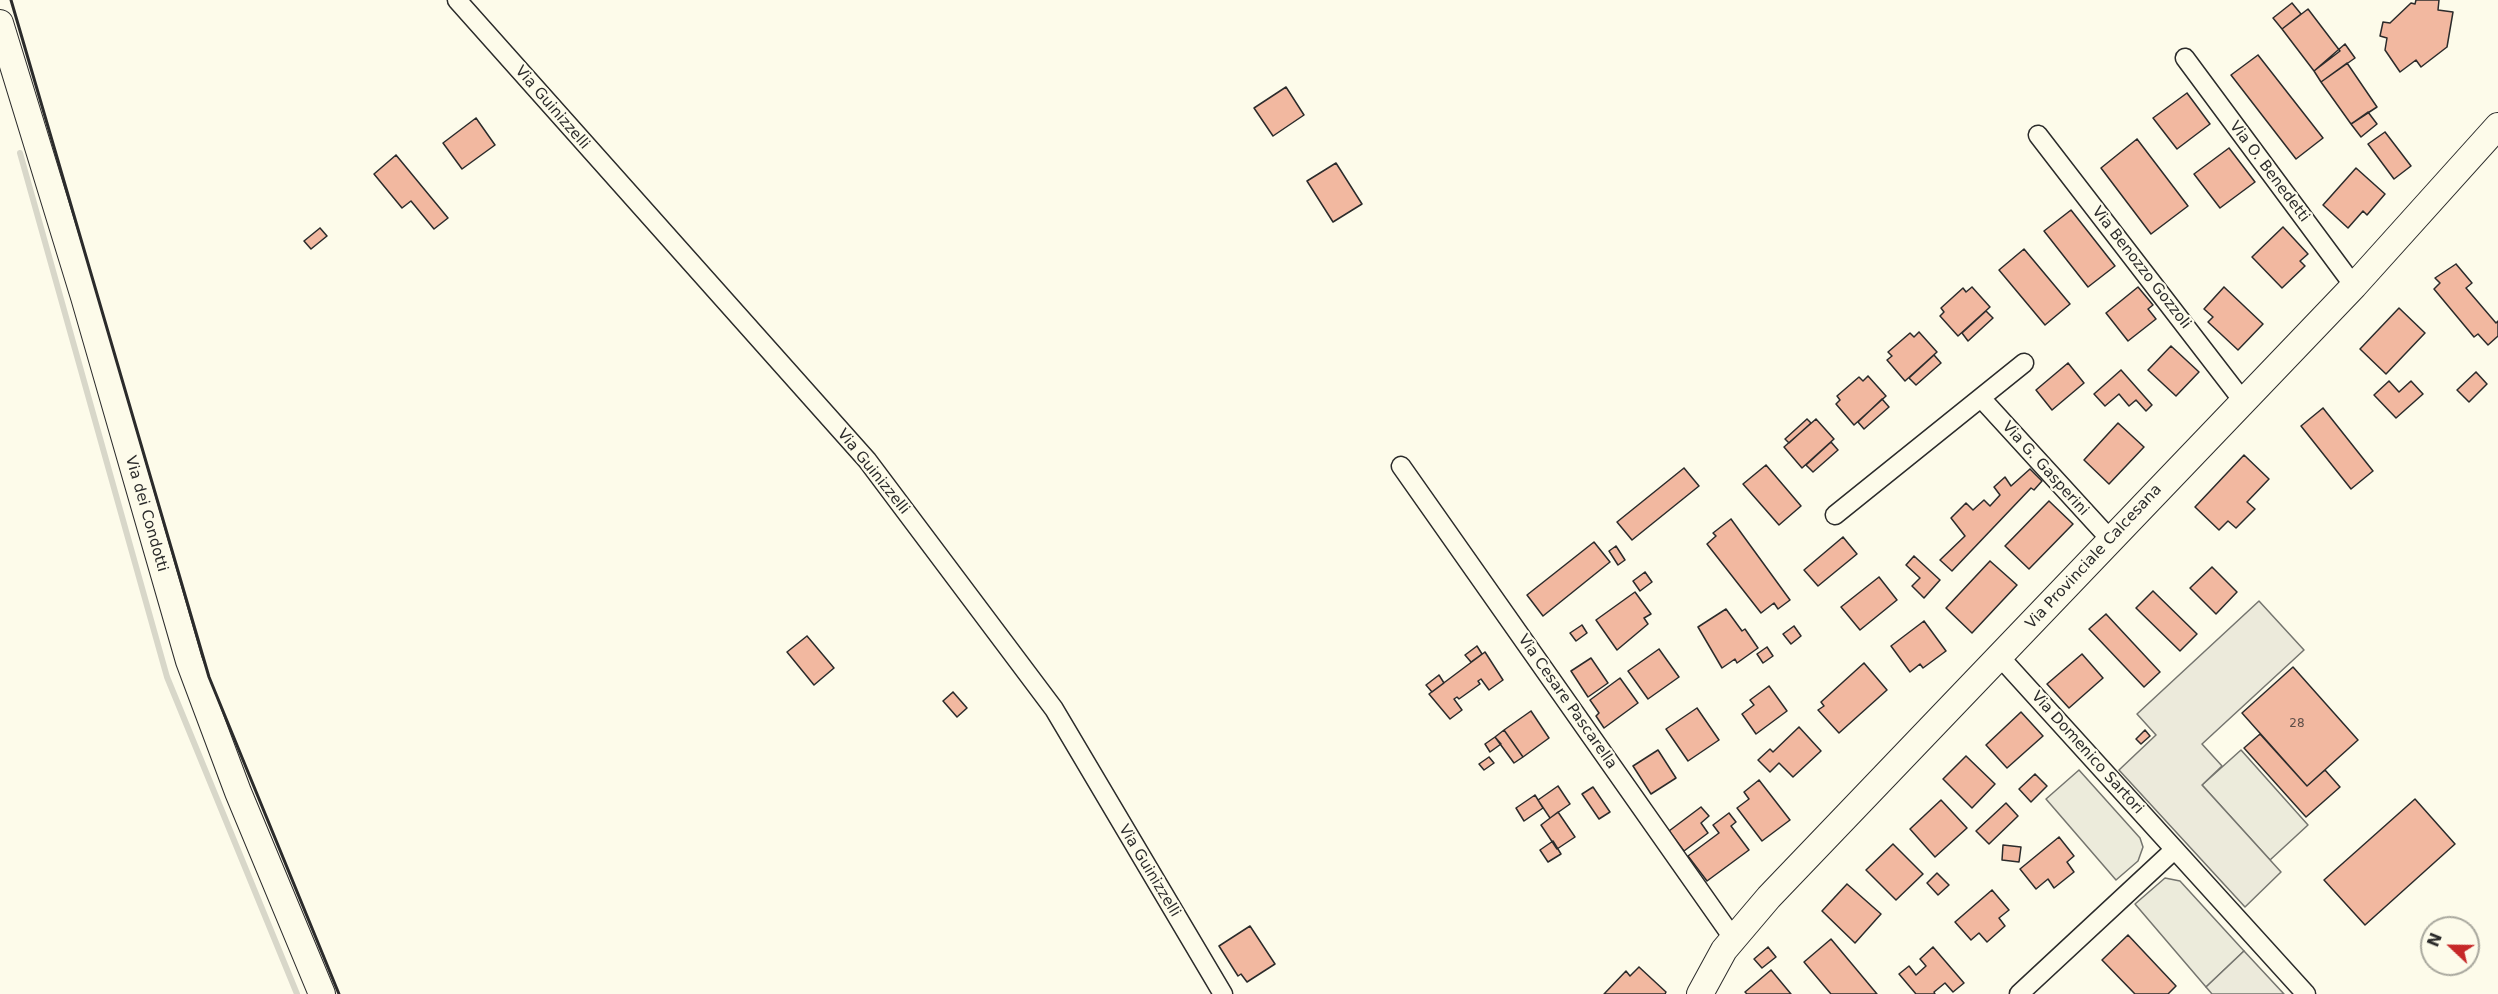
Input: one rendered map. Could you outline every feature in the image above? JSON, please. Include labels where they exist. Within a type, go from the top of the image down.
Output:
[{"type":"main road","name":"Via dei Condotti","points":[[0,23],[80,286],[189,661],[238,792],[322,994]]},
{"type":"main road","name":"Via Provinciale Calcesana","points":[[1700,994],[1714,964],[1769,897],[2354,286],[2498,126]]},
{"type":"street","name":"Via Guinizzelli","points":[[457,0],[867,460],[1054,710],[1223,994]]},
{"type":"street","name":"Via O. Benedetti","points":[[2184,58],[2354,286]]},
{"type":"street","name":"Via Benozzo Gozzoli","points":[[2038,135],[2244,401]]},
{"type":"street","points":[[1835,515],[2024,363]]},
{"type":"street","name":"Via G. Gasperini","points":[[1981,398],[2110,539]]},
{"type":"street","name":"Via Cesare Pascarella","points":[[1401,466],[1734,938]]},
{"type":"street","name":"Via Domenico Sartori","points":[[2000,657],[2306,994]]},
{"type":"street","points":[[2019,994],[2174,850]]},
{"type":"shaded area","points":[[2259,601],[2304,650],[2202,744],[2222,766],[2202,785],[2281,872],[2245,907],[2119,770],[2156,735],[2137,714]]},
{"type":"shaded area","points":[[2241,750],[2308,825],[2270,860],[2202,785]]},
{"type":"shaded area","points":[[2079,770],[2140,838],[2143,847],[2138,861],[2116,880],[2046,799]]},
{"type":"shaded area","points":[[2165,878],[2180,881],[2244,951],[2206,987],[2135,904]]},
{"type":"shaded area","points":[[2244,951],[2284,994],[2212,994],[2206,987]]},
{"type":"building","points":[[2416,0],[2439,0],[2438,10],[2453,12],[2447,47],[2421,67],[2416,60],[2400,72],[2385,50],[2387,38],[2380,36],[2383,22],[2390,23],[2411,3],[2415,4]]},
{"type":"building","points":[[2292,3],[2301,14],[2282,29],[2273,18]]},
{"type":"building","points":[[2308,9],[2340,51],[2314,71],[2282,29]]},
{"type":"building","points":[[2345,44],[2355,58],[2321,82],[2314,71]]},
{"type":"building","points":[[2258,55],[2323,138],[2296,159],[2231,75]]},
{"type":"building","points":[[2347,63],[2377,107],[2351,124],[2321,82]]},
{"type":"building","points":[[1286,87],[1304,115],[1273,136],[1254,108]]},
{"type":"building","points":[[2187,93],[2210,124],[2177,149],[2153,118]]},
{"type":"building","points":[[2368,112],[2377,124],[2361,137],[2351,124]]},
{"type":"building","points":[[476,118],[495,145],[462,169],[443,143]]},
{"type":"building","points":[[2385,132],[2411,166],[2394,179],[2368,144]]},
{"type":"building","points":[[2137,139],[2188,206],[2151,234],[2101,168]]},
{"type":"building","points":[[2229,148],[2255,182],[2220,208],[2194,174]]},
{"type":"building","points":[[396,155],[448,218],[434,229],[411,201],[402,208],[374,174]]},
{"type":"building","points":[[1336,163],[1362,204],[1333,222],[1307,181]]},
{"type":"building","points":[[2356,168],[2385,194],[2367,215],[2363,211],[2348,228],[2323,205]]},
{"type":"building","points":[[2071,210],[2115,266],[2088,287],[2044,231]]},
{"type":"building","points":[[2283,227],[2308,254],[2300,261],[2305,266],[2282,288],[2252,257]]},
{"type":"building","points":[[320,228],[327,236],[311,249],[304,241]]},
{"type":"building","points":[[2024,249],[2070,304],[2045,325],[1999,270]]},
{"type":"building","points":[[2456,264],[2472,283],[2466,288],[2496,323],[2498,321],[2498,336],[2488,345],[2478,334],[2474,337],[2434,289],[2440,283],[2435,278]]},
{"type":"building","points":[[1972,287],[1990,307],[1958,336],[1940,316],[1944,312],[1941,308],[1963,288],[1966,292]]},
{"type":"building","points":[[2138,287],[2153,305],[2148,309],[2156,319],[2128,341],[2106,313]]},
{"type":"building","points":[[2224,287],[2263,324],[2238,350],[2208,322],[2213,317],[2204,309]]},
{"type":"building","points":[[2399,308],[2425,333],[2386,374],[2360,349]]},
{"type":"building","points":[[1986,311],[1993,318],[1968,341],[1962,333]]},
{"type":"building","points":[[1919,332],[1937,352],[1905,381],[1887,360],[1892,356],[1888,352],[1910,333],[1914,337]]},
{"type":"building","points":[[2171,346],[2199,372],[2176,396],[2148,370]]},
{"type":"building","points":[[1934,355],[1941,363],[1916,385],[1909,378]]},
{"type":"building","points":[[2068,363],[2084,383],[2052,410],[2036,390]]},
{"type":"building","points":[[2121,370],[2152,405],[2146,411],[2136,400],[2129,406],[2119,394],[2105,406],[2094,394]]},
{"type":"building","points":[[2476,372],[2487,384],[2469,402],[2457,390]]},
{"type":"building","points":[[1868,376],[1886,396],[1854,425],[1836,404],[1840,400],[1837,396],[1859,377],[1863,381]]},
{"type":"building","points":[[2389,381],[2399,392],[2411,381],[2423,394],[2396,418],[2374,395]]},
{"type":"building","points":[[1882,399],[1889,407],[1864,429],[1858,422]]},
{"type":"building","points":[[2323,408],[2373,471],[2351,489],[2301,426]]},
{"type":"building","points":[[1807,419],[1811,423],[1789,443],[1785,439]]},
{"type":"building","points":[[1816,419],[1834,439],[1802,468],[1784,447]]},
{"type":"building","points":[[2118,423],[2144,447],[2109,484],[2084,460]]},
{"type":"building","points":[[1831,442],[1838,450],[1813,472],[1806,465]]},
{"type":"building","points":[[2244,455],[2269,479],[2247,502],[2255,509],[2236,528],[2228,521],[2219,530],[2195,507]]},
{"type":"building","points":[[1766,465],[1801,506],[1779,525],[1743,484]]},
{"type":"building","points":[[1684,468],[1699,486],[1632,540],[1617,522]]},
{"type":"building","points":[[2030,469],[2042,481],[2034,490],[2031,488],[1952,571],[1940,560],[1965,536],[1951,518],[1966,503],[1973,510],[1984,500],[1990,506],[2000,495],[1994,487],[2005,477],[2011,486]]},
{"type":"building","points":[[2049,501],[2073,524],[2029,569],[2005,546]]},
{"type":"building","points":[[1731,519],[1790,600],[1778,609],[1774,603],[1761,613],[1707,544],[1716,536],[1713,533]]},
{"type":"building","points":[[1843,537],[1857,554],[1818,586],[1804,570]]},
{"type":"building","points":[[1594,542],[1610,562],[1543,616],[1527,595]]},
{"type":"building","points":[[1616,546],[1625,560],[1618,565],[1609,551]]},
{"type":"building","points":[[1914,556],[1940,580],[1924,598],[1912,586],[1920,578],[1906,565]]},
{"type":"building","points":[[1990,561],[2017,585],[1972,633],[1946,608]]},
{"type":"building","points":[[2212,567],[2237,592],[2216,614],[2190,588]]},
{"type":"building","points":[[1645,572],[1652,582],[1640,591],[1633,581]]},
{"type":"building","points":[[1879,577],[1897,600],[1860,630],[1841,607]]},
{"type":"building","points":[[2153,591],[2197,634],[2180,651],[2136,608]]},
{"type":"building","points":[[1635,592],[1651,614],[1644,618],[1648,624],[1617,650],[1596,620]]},
{"type":"building","points":[[1726,609],[1742,631],[1745,629],[1758,648],[1737,663],[1735,659],[1722,668],[1698,627]]},
{"type":"building","points":[[2106,614],[2160,672],[2144,687],[2089,629]]},
{"type":"building","points":[[1924,621],[1946,651],[1923,668],[1920,664],[1910,672],[1891,646]]},
{"type":"building","points":[[1582,625],[1587,633],[1576,641],[1570,633]]},
{"type":"building","points":[[1794,626],[1801,636],[1791,644],[1783,634]]},
{"type":"building","points":[[807,636],[834,668],[814,685],[787,652]]},
{"type":"building","points":[[1477,646],[1482,654],[1471,662],[1465,655]]},
{"type":"building","points":[[1767,647],[1773,656],[1763,663],[1757,654]]},
{"type":"building","points":[[1659,649],[1679,677],[1648,699],[1628,671]]},
{"type":"building","points":[[1485,652],[1503,680],[1489,690],[1481,679],[1478,681],[1480,684],[1459,699],[1457,697],[1454,699],[1462,710],[1450,719],[1429,694]]},
{"type":"building","points":[[2082,654],[2103,678],[2069,708],[2047,684]]},
{"type":"building","points":[[1591,658],[1608,683],[1588,697],[1571,671]]},
{"type":"building","points":[[1864,663],[1887,690],[1839,733],[1818,710],[1824,706],[1821,702]]},
{"type":"building","points":[[2293,667],[2358,740],[2307,786],[2242,713]]},
{"type":"building","points":[[1439,675],[1444,683],[1432,692],[1426,685]]},
{"type":"building","points":[[1620,678],[1638,703],[1604,728],[1596,716],[1599,713],[1590,700]]},
{"type":"building","points":[[1769,686],[1787,711],[1756,734],[1742,714],[1754,705],[1750,700]]},
{"type":"building","points":[[953,692],[967,708],[957,717],[943,701]]},
{"type":"building","points":[[1697,708],[1719,740],[1688,761],[1666,729]]},
{"type":"building","points":[[1531,711],[1549,738],[1523,757],[1504,730]]},
{"type":"building","points":[[2021,712],[2043,736],[2007,768],[1986,745]]},
{"type":"building","points":[[1799,727],[1821,751],[1793,777],[1779,763],[1770,772],[1758,760],[1770,749],[1773,752]]},
{"type":"building","points":[[1504,730],[1523,757],[1514,763],[1495,737]]},
{"type":"building","points":[[2145,730],[2150,736],[2141,744],[2136,739]]},
{"type":"building","points":[[2260,734],[2307,786],[2325,770],[2340,787],[2306,817],[2244,748]]},
{"type":"building","points":[[1495,737],[1501,744],[1490,752],[1485,744]]},
{"type":"building","points":[[1658,750],[1676,778],[1651,794],[1633,766]]},
{"type":"building","points":[[1966,756],[1995,784],[1972,808],[1943,779]]},
{"type":"building","points":[[1489,757],[1494,763],[1484,770],[1479,764]]},
{"type":"building","points":[[2035,774],[2047,786],[2031,802],[2019,789]]},
{"type":"building","points":[[1759,780],[1790,820],[1762,841],[1737,808],[1749,799],[1744,792]]},
{"type":"building","points":[[1558,786],[1570,804],[1550,818],[1538,800]]},
{"type":"building","points":[[1593,787],[1610,812],[1599,819],[1582,794]]},
{"type":"building","points":[[1535,795],[1543,808],[1524,821],[1516,808]]},
{"type":"building","points":[[2415,799],[2455,844],[2365,925],[2324,880]]},
{"type":"building","points":[[1941,800],[1967,828],[1935,857],[1910,829]]},
{"type":"building","points":[[2006,803],[2018,816],[1989,844],[1976,831]]},
{"type":"building","points":[[1701,807],[1709,816],[1701,823],[1708,833],[1684,851],[1669,831]]},
{"type":"building","points":[[1558,812],[1575,837],[1557,849],[1541,825]]},
{"type":"building","points":[[1729,813],[1736,822],[1731,826],[1749,850],[1707,881],[1688,856],[1719,833],[1713,825]]},
{"type":"building","points":[[2059,837],[2074,856],[2067,862],[2074,872],[2054,888],[2048,879],[2036,889],[2020,869]]},
{"type":"building","points":[[1553,841],[1561,854],[1548,862],[1540,850]]},
{"type":"building","points":[[1893,844],[1923,874],[1896,900],[1866,870]]},
{"type":"building","points":[[2003,845],[2021,847],[2019,862],[2002,860]]},
{"type":"building","points":[[1937,873],[1949,885],[1938,895],[1927,883]]},
{"type":"building","points":[[1847,884],[1881,914],[1855,943],[1822,911]]},
{"type":"building","points":[[1992,890],[2009,910],[1999,918],[2005,926],[1987,942],[1979,933],[1971,940],[1955,922]]},
{"type":"building","points":[[1250,926],[1275,964],[1247,982],[1241,974],[1238,976],[1219,946]]},
{"type":"building","points":[[2128,935],[2176,986],[2168,994],[2135,994],[2102,960]]},
{"type":"building","points":[[1831,939],[1877,994],[1831,994],[1804,962]]},
{"type":"building","points":[[1768,947],[1776,957],[1762,968],[1754,959]]},
{"type":"building","points":[[1933,947],[1964,983],[1953,992],[1945,983],[1934,992],[1935,994],[1916,994],[1899,974],[1909,966],[1916,975],[1926,966],[1920,959]]},
{"type":"building","points":[[1639,967],[1666,992],[1665,994],[1604,994],[1626,971],[1630,976]]},
{"type":"building","points":[[1771,970],[1791,994],[1747,994],[1745,992]]},
{"type":"waterway","points":[[20,153],[167,677],[297,994]]},
{"type":"wall","points":[[11,0],[209,677],[339,994]]}]
